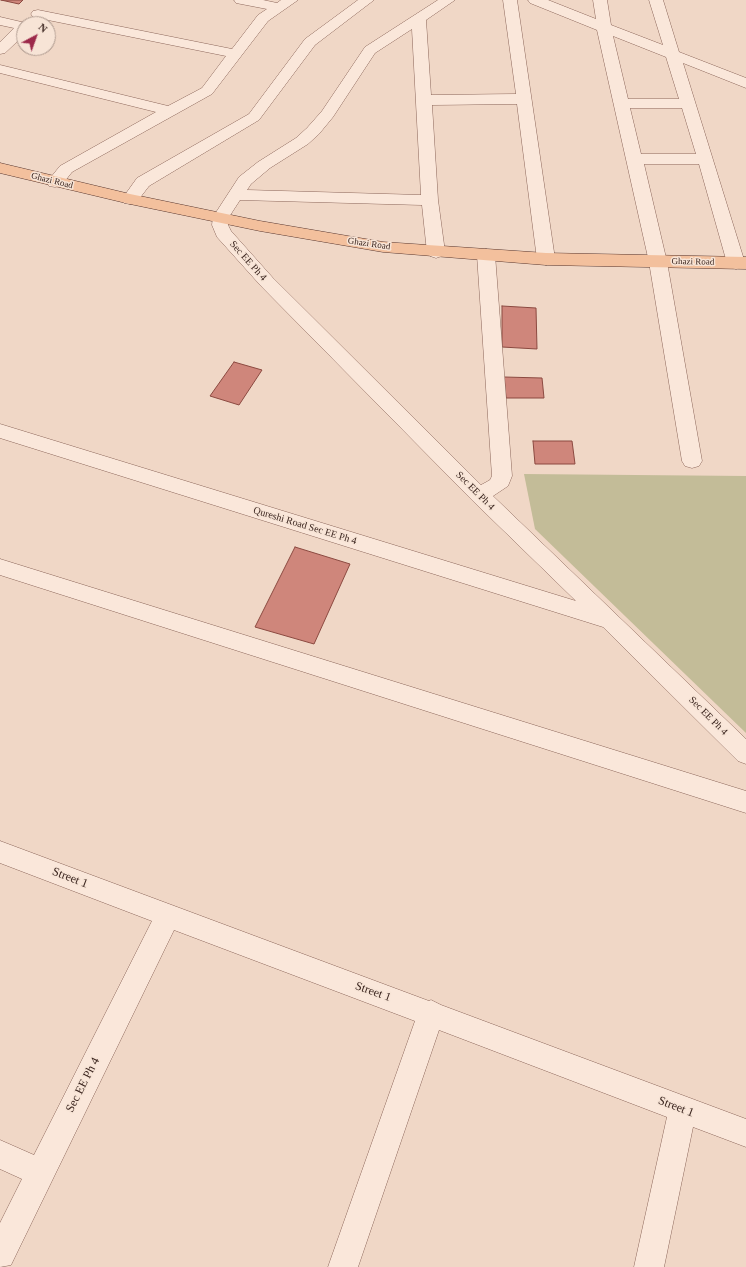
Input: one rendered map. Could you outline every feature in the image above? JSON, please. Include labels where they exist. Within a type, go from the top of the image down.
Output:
[{"type":"main road","name":"Ghazi Road","points":[[0,168],[130,199],[313,236],[436,252],[546,259],[741,263]]},
{"type":"street","points":[[38,14],[52,0]]},
{"type":"street","points":[[241,0],[284,4]]},
{"type":"street","points":[[130,199],[143,182],[254,117],[310,42],[367,0]]},
{"type":"street","points":[[221,217],[236,195],[254,173],[278,155],[302,141],[314,131],[328,114],[370,50],[448,0]]},
{"type":"street","points":[[510,0],[546,259]]},
{"type":"street","points":[[535,0],[746,83]]},
{"type":"street","points":[[600,0],[604,27],[658,262],[692,461]]},
{"type":"street","points":[[656,0],[705,159],[741,263]]},
{"type":"street","points":[[55,182],[66,169],[207,92],[263,18],[284,4]]},
{"type":"street","points":[[38,14],[236,54]]},
{"type":"street","points":[[419,19],[430,200],[436,252]]},
{"type":"street","points":[[0,21],[16,24]]},
{"type":"street","points":[[0,50],[16,34]]},
{"type":"street","points":[[0,69],[170,111]]},
{"type":"street","points":[[424,100],[524,99]]},
{"type":"street","points":[[622,104],[688,103]]},
{"type":"street","points":[[635,159],[705,159]]},
{"type":"street","points":[[236,195],[430,200]]},
{"type":"street","name":"Sec EE Ph 4","points":[[221,217],[220,225],[223,233],[267,282],[479,495],[611,621],[746,754]]},
{"type":"street","points":[[479,495],[497,485],[501,481],[502,476],[486,255]]},
{"type":"street","name":"Qureshi Road Sec EE Ph 4","points":[[0,431],[611,621]]},
{"type":"street","points":[[0,567],[746,802]]},
{"type":"street","name":"Street 1","points":[[0,852],[168,916],[432,1013],[746,1133]]},
{"type":"street","name":"Sec EE Ph 4","points":[[0,1254],[168,916]]},
{"type":"street","points":[[343,1267],[432,1013]]},
{"type":"street","points":[[649,1267],[683,1110]]},
{"type":"street","points":[[0,1154],[40,1172]]},
{"type":"shaded area","points":[[524,474],[746,476],[746,733],[535,529]]},
{"type":"building","points":[[1,0],[23,0],[19,4]]},
{"type":"building","points":[[502,306],[536,308],[537,349],[502,347]]},
{"type":"building","points":[[234,362],[262,370],[239,405],[210,396]]},
{"type":"building","points":[[504,377],[542,378],[544,398],[506,398]]},
{"type":"building","points":[[533,441],[572,441],[575,464],[535,464]]},
{"type":"building","points":[[295,547],[350,564],[314,644],[255,627]]}]
